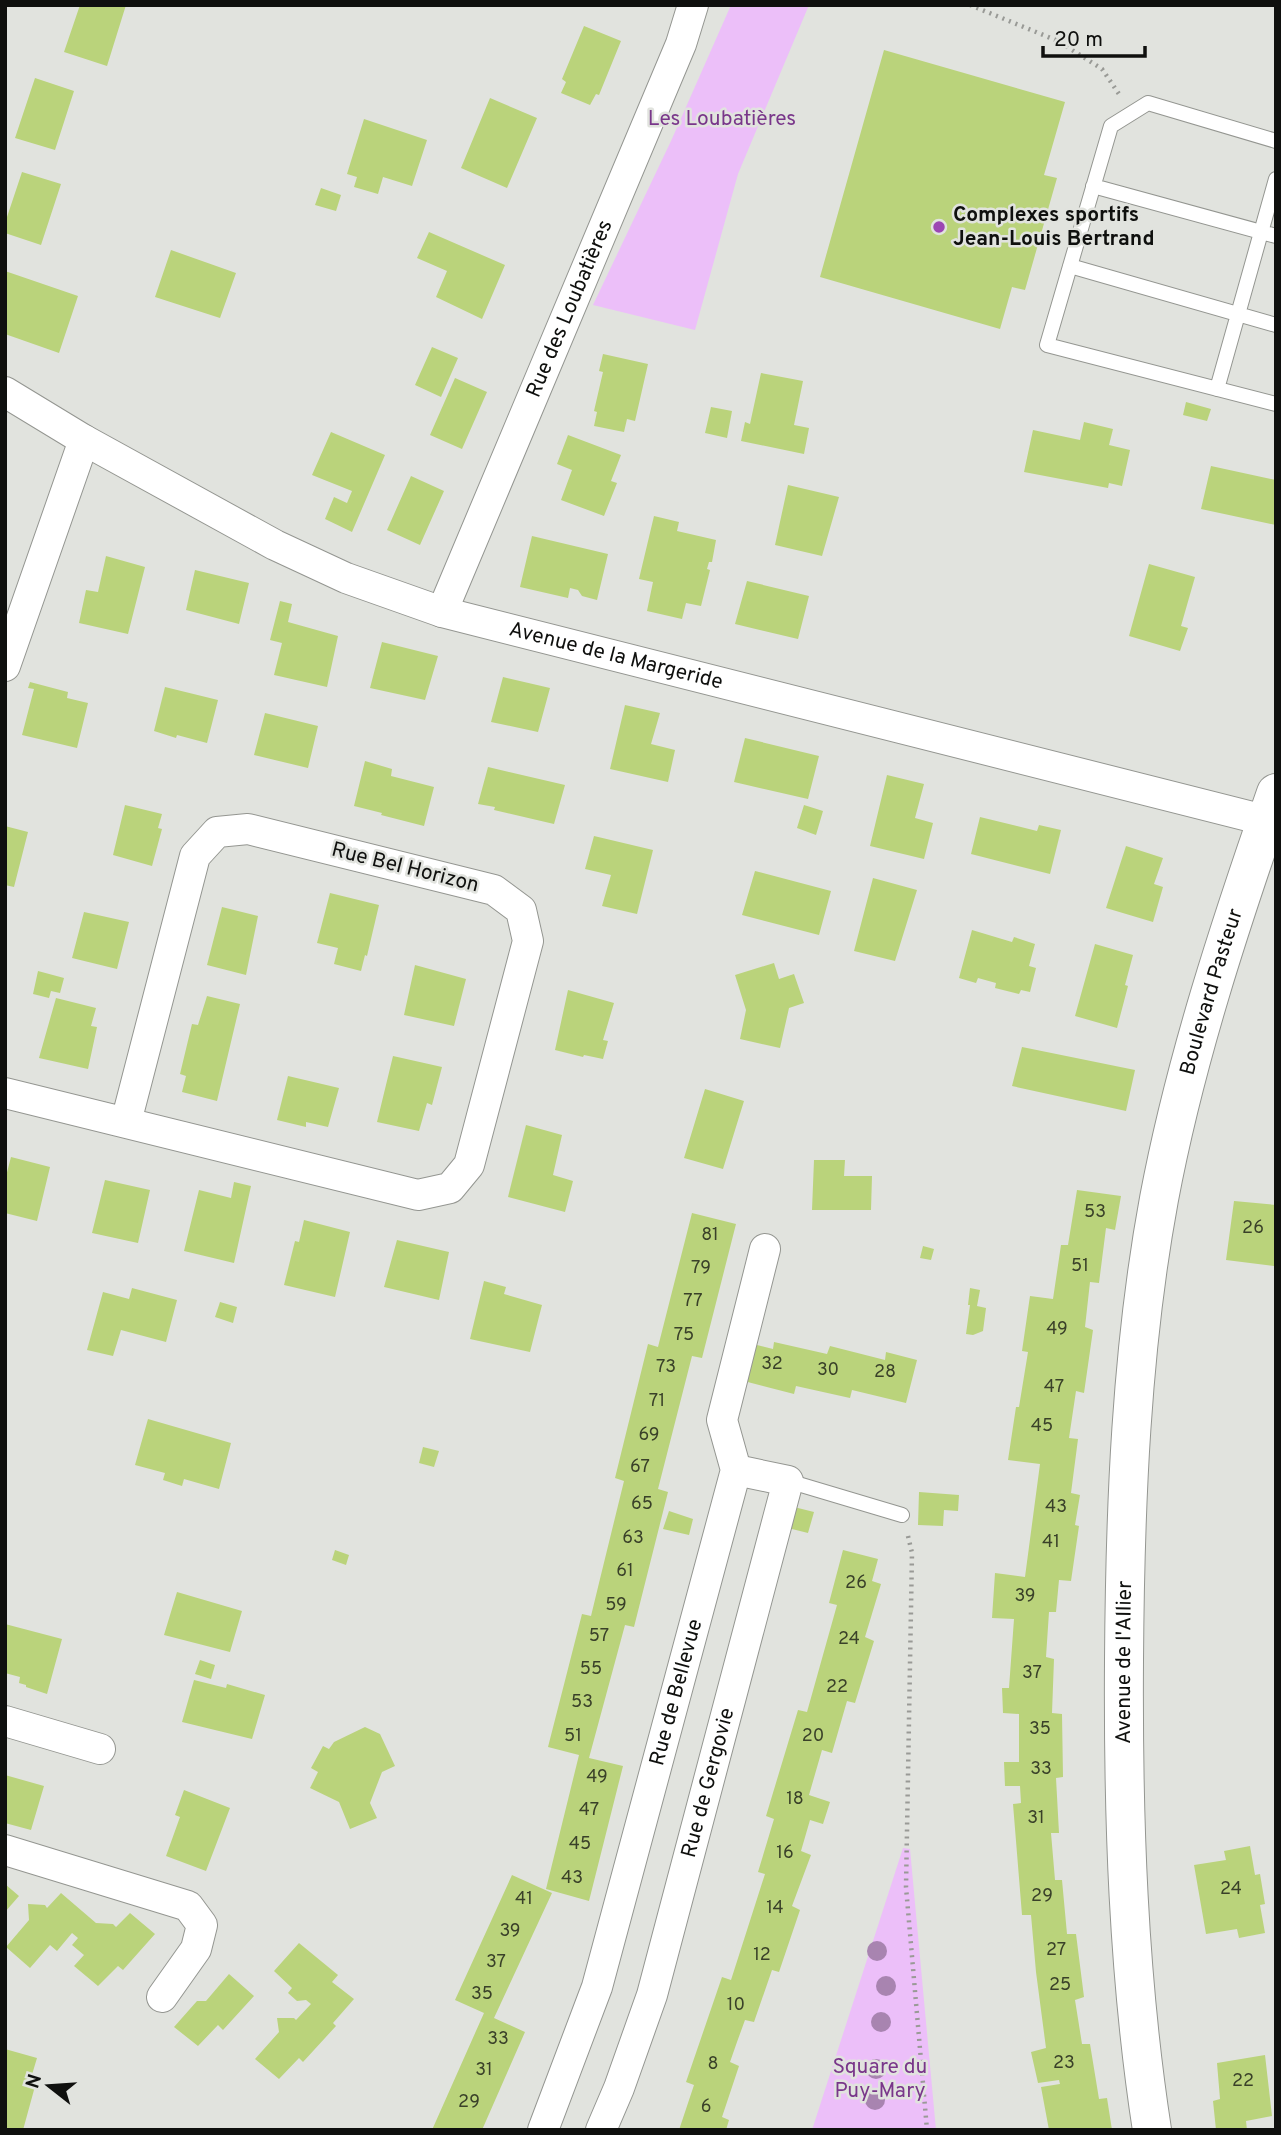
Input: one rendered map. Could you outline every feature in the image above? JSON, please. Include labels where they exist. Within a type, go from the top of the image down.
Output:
[{"type":"main road","name":"Boulevard Pasteur","points":[[1160,1197],[1194,1050],[1242,889],[1272,812]]},
{"type":"main road","name":"Avenue de l'Allier","points":[[1152,2130],[1131,1941],[1124,1766],[1125,1589],[1131,1432],[1142,1314],[1160,1197]]},
{"type":"street","name":"Rue des Loubatières","points":[[442,612],[681,44],[693,5]]},
{"type":"street","name":"Avenue de la Margeride","points":[[5,392],[84,440],[275,545],[346,578],[442,612],[1272,812]]},
{"type":"street","points":[[5,666],[84,440]]},
{"type":"street","name":"Rue Bel Horizon","points":[[5,1093],[418,1195],[450,1188],[469,1165],[528,941],[521,910],[494,890],[248,829],[217,832],[195,856],[126,1122]]},
{"type":"street","points":[[765,1249],[722,1420],[736,1470],[788,1481]]},
{"type":"street","name":"Rue de Bellevue","points":[[543,2130],[597,1987],[736,1470]]},
{"type":"street","name":"Rue de Gergovie","points":[[601,2130],[652,1995],[788,1481]]},
{"type":"street","points":[[5,1721],[100,1749]]},
{"type":"street","points":[[5,1850],[188,1906],[202,1925],[196,1948],[162,1997]]},
{"type":"lane","points":[[1276,141],[1149,103],[1111,126],[1047,345],[1276,404]]},
{"type":"lane","points":[[1217,389],[1276,179]]},
{"type":"lane","points":[[1093,186],[1276,236]]},
{"type":"lane","points":[[1070,266],[1276,325]]},
{"type":"lane","points":[[788,1481],[902,1515]]},
{"type":"path","points":[[970,5],[1058,41],[1102,69],[1132,113]]},
{"type":"path","points":[[902,1515],[912,1553],[906,1887],[927,2130]]},
{"type":"green space","name":"Les Loubatières","points":[[731,5],[809,5],[738,174],[695,330],[593,305],[671,141]]},
{"type":"green space","name":"Square du Puy-Mary","points":[[903,1848],[910,1849],[936,2130],[812,2130]]},
{"type":"building","points":[[80,5],[126,5],[107,66],[64,52]]},
{"type":"building","points":[[584,26],[621,41],[599,95],[596,94],[590,105],[561,93],[566,82],[562,79]]},
{"type":"building","name":"Complexes sportifs Jean-Louis Bertrand","points":[[884,50],[1065,102],[1044,175],[1057,178],[1025,290],[1012,287],[1000,329],[820,277]]},
{"type":"building","points":[[35,78],[74,91],[55,150],[15,138]]},
{"type":"building","points":[[490,98],[537,118],[507,188],[461,168]]},
{"type":"building","points":[[364,119],[427,140],[412,186],[383,177],[378,194],[354,187],[357,177],[347,174]]},
{"type":"building","points":[[22,172],[61,184],[41,245],[5,233],[5,223]]},
{"type":"building","points":[[321,188],[341,195],[336,211],[315,205]]},
{"type":"building","points":[[429,232],[505,265],[482,319],[436,297],[447,271],[417,258]]},
{"type":"building","points":[[171,250],[236,273],[220,318],[155,297]]},
{"type":"building","points":[[5,271],[78,296],[59,353],[5,334]]},
{"type":"building","points":[[432,347],[458,358],[441,397],[415,385]]},
{"type":"building","points":[[603,354],[648,364],[635,421],[627,419],[624,432],[594,426],[597,412],[594,411],[603,372],[599,371]]},
{"type":"building","points":[[761,373],[803,381],[794,425],[809,428],[804,454],[741,441],[745,422],[750,424]]},
{"type":"building","points":[[455,378],[487,392],[462,449],[430,435]]},
{"type":"building","points":[[1186,402],[1211,409],[1207,421],[1183,415]]},
{"type":"building","points":[[711,407],[732,411],[727,438],[705,433]]},
{"type":"building","points":[[1084,422],[1113,429],[1109,445],[1130,450],[1122,486],[1109,483],[1108,488],[1024,472],[1033,430],[1080,440]]},
{"type":"building","points":[[331,432],[385,455],[352,532],[325,519],[334,497],[347,503],[352,491],[312,475]]},
{"type":"building","points":[[568,435],[621,455],[611,481],[617,483],[604,516],[561,500],[572,470],[557,464]]},
{"type":"building","points":[[1211,466],[1276,480],[1276,525],[1201,509]]},
{"type":"building","points":[[411,476],[444,491],[420,545],[387,530]]},
{"type":"building","points":[[788,485],[839,497],[822,556],[775,545]]},
{"type":"building","points":[[654,516],[679,522],[677,531],[716,540],[712,562],[709,562],[707,569],[710,570],[701,606],[686,603],[682,619],[647,611],[653,582],[639,579]]},
{"type":"building","points":[[532,536],[608,554],[597,600],[582,596],[578,590],[570,588],[568,598],[520,587]]},
{"type":"building","points":[[106,556],[145,567],[128,634],[79,623],[86,590],[98,592]]},
{"type":"building","points":[[1149,564],[1195,577],[1181,626],[1188,628],[1180,651],[1129,636]]},
{"type":"building","points":[[195,570],[249,583],[239,624],[186,610]]},
{"type":"building","points":[[747,581],[809,596],[798,639],[735,624]]},
{"type":"building","points":[[280,601],[292,604],[288,622],[338,636],[327,687],[274,675],[282,643],[270,640]]},
{"type":"building","points":[[382,642],[438,656],[425,700],[370,688]]},
{"type":"building","points":[[503,677],[550,688],[538,732],[491,722]]},
{"type":"building","points":[[30,682],[68,692],[67,698],[88,703],[77,748],[22,735],[34,689],[28,688]]},
{"type":"building","points":[[165,687],[218,700],[207,743],[154,731]]},
{"type":"building","points":[[625,705],[660,713],[651,744],[675,750],[668,782],[610,769]]},
{"type":"building","points":[[265,713],[318,726],[308,768],[254,755]]},
{"type":"building","points":[[745,738],[819,756],[808,799],[734,782]]},
{"type":"building","points":[[365,761],[392,769],[391,776],[434,787],[424,826],[354,806]]},
{"type":"building","points":[[488,767],[565,785],[554,824],[478,804]]},
{"type":"building","points":[[887,775],[924,784],[915,818],[933,823],[924,859],[870,846]]},
{"type":"building","points":[[125,805],[162,814],[158,828],[162,829],[152,866],[113,855]]},
{"type":"building","points":[[804,805],[823,811],[816,835],[797,828]]},
{"type":"building","points":[[980,817],[1037,831],[1039,825],[1061,830],[1050,874],[971,854]]},
{"type":"building","points":[[5,826],[28,832],[14,887],[5,885]]},
{"type":"building","points":[[594,836],[653,850],[637,914],[602,906],[611,875],[585,869]]},
{"type":"building","points":[[1126,846],[1163,858],[1154,884],[1163,887],[1153,922],[1106,908]]},
{"type":"building","points":[[755,871],[831,891],[819,935],[742,915]]},
{"type":"building","points":[[873,878],[917,890],[895,961],[854,951]]},
{"type":"building","points":[[330,893],[379,905],[361,971],[334,964],[338,948],[317,943]]},
{"type":"building","points":[[222,907],[258,916],[246,975],[207,965]]},
{"type":"building","points":[[84,912],[129,922],[117,969],[72,958]]},
{"type":"building","points":[[972,930],[1012,942],[1014,937],[1035,944],[1029,966],[1036,968],[1030,992],[1021,990],[1019,994],[995,988],[996,983],[978,978],[976,983],[959,978]]},
{"type":"building","points":[[1095,944],[1133,955],[1117,1028],[1075,1016]]},
{"type":"building","points":[[774,963],[779,979],[794,974],[804,1003],[789,1008],[780,1048],[740,1039],[746,1010],[735,975]]},
{"type":"building","points":[[415,965],[466,979],[454,1026],[404,1015]]},
{"type":"building","points":[[38,971],[64,978],[60,993],[51,991],[49,998],[33,994]]},
{"type":"building","points":[[568,990],[614,1003],[603,1040],[608,1041],[603,1059],[555,1050]]},
{"type":"building","points":[[207,996],[240,1004],[217,1101],[182,1092],[186,1076],[180,1074],[192,1024],[198,1025]]},
{"type":"building","points":[[56,998],[96,1008],[91,1026],[97,1027],[88,1069],[39,1058]]},
{"type":"building","points":[[1022,1047],[1135,1070],[1126,1111],[1012,1086]]},
{"type":"building","points":[[393,1056],[442,1067],[432,1105],[427,1103],[419,1131],[377,1122]]},
{"type":"building","points":[[288,1076],[339,1088],[328,1127],[306,1122],[306,1127],[277,1120]]},
{"type":"building","points":[[705,1089],[744,1101],[723,1169],[684,1158]]},
{"type":"building","points":[[526,1125],[562,1135],[553,1175],[573,1181],[565,1212],[508,1197]]},
{"type":"building","points":[[11,1157],[50,1167],[37,1221],[5,1213],[5,1180]]},
{"type":"building","points":[[814,1160],[845,1160],[844,1176],[872,1176],[871,1210],[812,1210]]},
{"type":"building","points":[[105,1180],[150,1190],[138,1243],[92,1233]]},
{"type":"building","points":[[234,1182],[251,1186],[234,1263],[184,1251],[199,1190],[231,1198]]},
{"type":"building","points":[[1077,1190],[1121,1196],[1115,1230],[1106,1228],[1099,1283],[1090,1282],[1085,1327],[1093,1330],[1084,1393],[1076,1391],[1069,1438],[1078,1439],[1071,1493],[1080,1495],[1075,1525],[1079,1526],[1071,1581],[1059,1580],[1056,1612],[1049,1612],[1046,1657],[1054,1659],[1052,1713],[1062,1714],[1063,1777],[1056,1778],[1059,1833],[1051,1833],[1055,1880],[1062,1880],[1067,1934],[1076,1934],[1084,1997],[1075,2000],[1082,2044],[1090,2044],[1099,2099],[1107,2098],[1112,2130],[1049,2130],[1041,2087],[1060,2084],[1059,2080],[1038,2083],[1031,2052],[1046,2048],[1031,1915],[1022,1915],[1013,1804],[1021,1803],[1020,1786],[1005,1786],[1004,1762],[1019,1762],[1019,1714],[1003,1713],[1002,1688],[1009,1688],[1014,1619],[992,1618],[995,1573],[1025,1577],[1040,1464],[1008,1460],[1028,1352],[1022,1351],[1030,1296],[1053,1299],[1061,1245],[1068,1245]]},
{"type":"building","points":[[1234,1201],[1276,1205],[1274,1266],[1226,1260]]},
{"type":"building","points":[[692,1213],[736,1224],[702,1358],[692,1356],[658,1489],[668,1492],[634,1627],[625,1625],[589,1758],[623,1766],[589,1901],[546,1889],[579,1755],[548,1747],[582,1614],[591,1616],[624,1481],[615,1478],[648,1344],[658,1347]]},
{"type":"building","points":[[304,1220],[350,1232],[335,1297],[284,1285],[295,1241],[299,1242]]},
{"type":"building","points":[[397,1240],[449,1252],[439,1300],[384,1287]]},
{"type":"building","points":[[923,1246],[934,1249],[931,1260],[920,1258]]},
{"type":"building","points":[[484,1281],[506,1287],[504,1294],[542,1305],[530,1352],[470,1339]]},
{"type":"building","points":[[132,1288],[177,1300],[166,1342],[121,1330],[113,1356],[87,1350],[103,1292],[129,1299]]},
{"type":"building","points":[[970,1288],[980,1290],[977,1306],[986,1308],[983,1331],[973,1335],[966,1334]]},
{"type":"building","points":[[220,1302],[237,1307],[233,1323],[215,1317]]},
{"type":"building","points":[[774,1342],[827,1354],[830,1346],[885,1360],[886,1352],[917,1360],[906,1403],[852,1390],[850,1398],[796,1386],[794,1394],[740,1380],[749,1343],[773,1349]]},
{"type":"building","points":[[148,1419],[231,1443],[219,1489],[184,1479],[182,1486],[163,1480],[165,1473],[135,1465]]},
{"type":"building","points":[[423,1447],[439,1451],[434,1467],[419,1463]]},
{"type":"building","points":[[919,1492],[959,1495],[958,1511],[944,1510],[943,1526],[918,1525]]},
{"type":"building","points":[[794,1507],[814,1512],[808,1533],[788,1528]]},
{"type":"building","points":[[669,1511],[693,1519],[689,1535],[663,1529]]},
{"type":"building","points":[[335,1550],[349,1555],[346,1565],[332,1560]]},
{"type":"building","points":[[843,1550],[878,1559],[872,1581],[881,1584],[865,1637],[874,1641],[855,1703],[847,1701],[832,1753],[822,1750],[809,1795],[830,1802],[823,1824],[810,1820],[801,1851],[811,1855],[792,1906],[800,1910],[779,1972],[772,1970],[754,2022],[745,2020],[730,2062],[739,2066],[722,2117],[729,2120],[726,2130],[679,2130],[694,2085],[686,2082],[722,1977],[731,1980],[765,1874],[758,1872],[774,1819],[766,1816],[798,1710],[807,1712],[837,1605],[829,1603]]},
{"type":"building","points":[[177,1592],[242,1611],[230,1652],[164,1635]]},
{"type":"building","points":[[5,1624],[62,1639],[47,1694],[19,1683],[20,1677],[5,1673]]},
{"type":"building","points":[[200,1660],[215,1665],[211,1679],[195,1674]]},
{"type":"building","points":[[194,1680],[226,1688],[227,1684],[265,1695],[252,1739],[182,1722]]},
{"type":"building","points":[[365,1727],[380,1734],[395,1766],[382,1772],[370,1803],[377,1818],[350,1829],[339,1802],[310,1788],[318,1772],[311,1768],[323,1746],[329,1749],[334,1742]]},
{"type":"building","points":[[5,1775],[44,1786],[31,1830],[5,1823]]},
{"type":"building","points":[[184,1790],[230,1808],[206,1871],[166,1856],[180,1817],[175,1815]]},
{"type":"building","points":[[1250,1846],[1255,1875],[1260,1874],[1265,1904],[1260,1905],[1265,1933],[1239,1938],[1237,1929],[1206,1934],[1194,1865],[1226,1860],[1224,1851]]},
{"type":"building","points":[[512,1875],[552,1893],[494,2018],[525,2032],[482,2130],[432,2130],[484,2013],[455,2000]]},
{"type":"building","points":[[5,1884],[19,1896],[5,1912]]},
{"type":"building","points":[[61,1893],[96,1923],[113,1924],[116,1927],[130,1913],[155,1934],[123,1970],[118,1966],[98,1986],[74,1966],[84,1955],[72,1945],[78,1938],[72,1933],[57,1951],[50,1945],[30,1968],[6,1947],[29,1920],[28,1904],[45,1905],[47,1908]]},
{"type":"building","points":[[299,1943],[338,1975],[332,1982],[354,1999],[333,2023],[336,2026],[303,2062],[299,2058],[279,2079],[255,2059],[279,2032],[277,2018],[296,2020],[311,2004],[306,2000],[297,2001],[288,1993],[292,1988],[274,1971]]},
{"type":"building","points":[[229,1974],[254,1996],[223,2030],[218,2025],[198,2046],[174,2027],[197,2001],[206,2001]]},
{"type":"building","points":[[5,2049],[37,2058],[31,2078],[37,2079],[23,2130],[5,2130]]},
{"type":"building","points":[[1265,2055],[1272,2116],[1246,2121],[1247,2130],[1216,2130],[1213,2101],[1220,2099],[1217,2063]]},
{"type":"place","name":"Complexes sportifs Jean-Louis Bertrand","points":[[939,227]]}]
